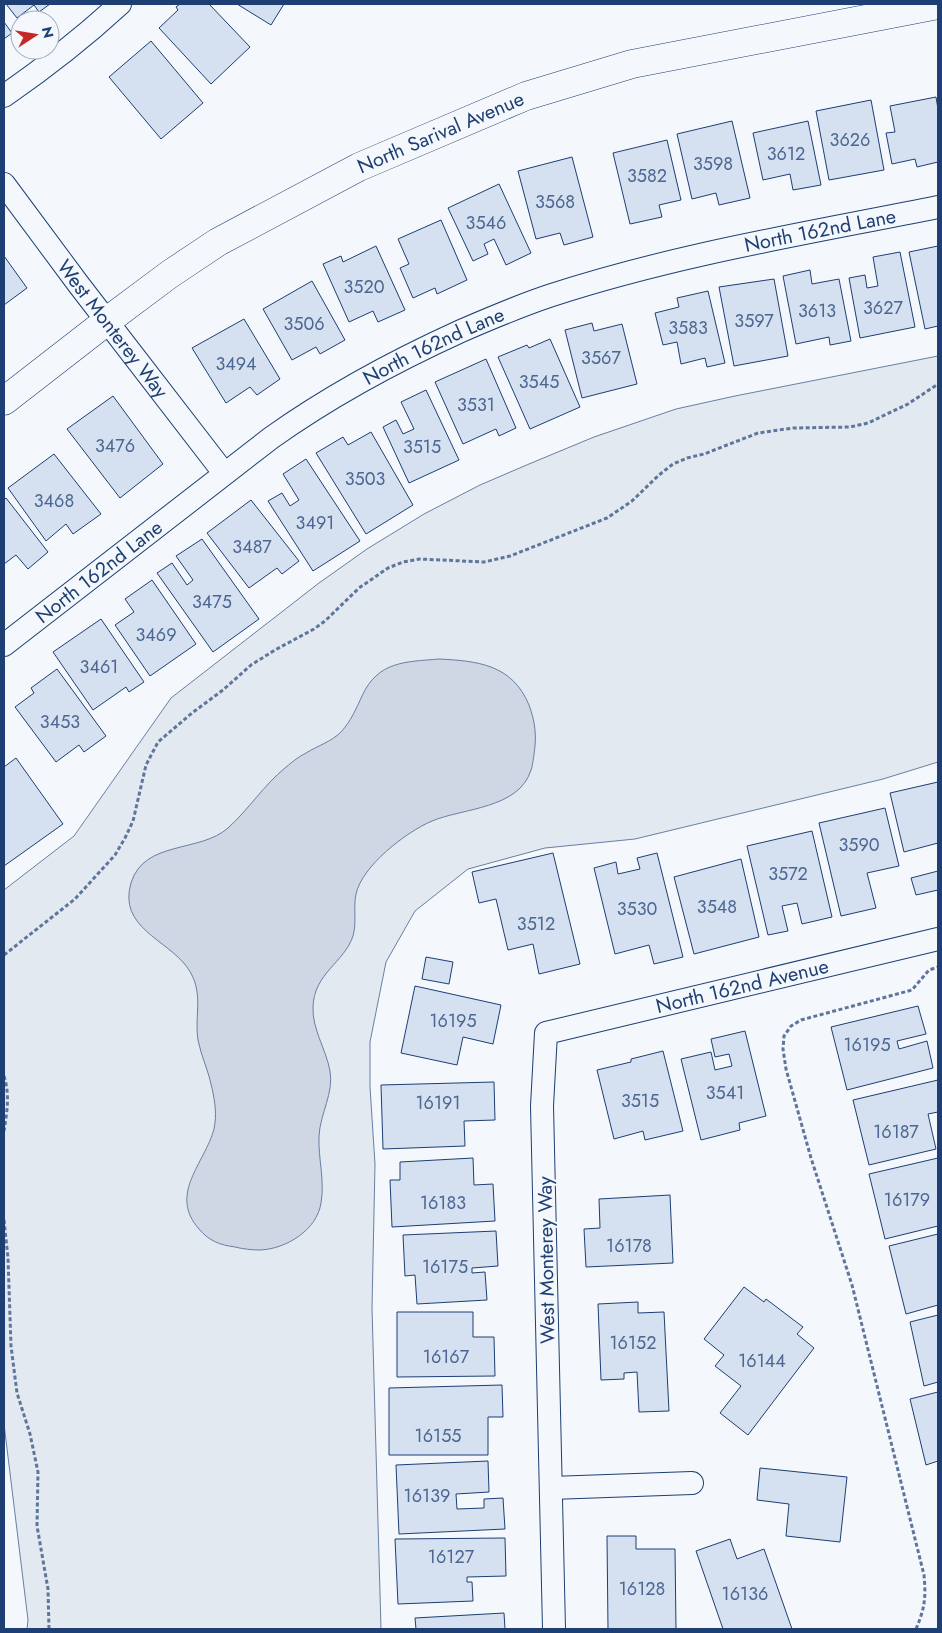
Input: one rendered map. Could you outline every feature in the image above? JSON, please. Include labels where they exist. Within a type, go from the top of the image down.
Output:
[{"type":"street","points":[[4,96],[45,68],[85,37],[120,4]]},
{"type":"street","name":"North Sarival Avenue","points":[[4,402],[107,321],[170,274],[218,242],[359,167],[526,96],[632,64],[938,5]]},
{"type":"street","name":"West Monterey Way","points":[[4,184],[224,473]]},
{"type":"street","name":"North 162nd Lane","points":[[4,645],[224,473],[305,414],[402,358],[494,317],[550,295],[600,280],[690,256],[938,207]]},
{"type":"street","name":"North 162nd Avenue","points":[[546,1033],[938,940]]},
{"type":"street","name":"West Monterey Way","points":[[546,1033],[542,1106],[554,1629]]},
{"type":"street","points":[[551,1488],[692,1483]]},
{"type":"path","points":[[4,955],[75,898],[115,855],[133,821],[146,765],[158,742],[251,665],[314,629],[359,588],[388,568],[403,562],[420,559],[484,562],[510,556],[607,518],[632,501],[673,464],[687,458],[704,454],[758,433],[793,428],[850,428],[868,423],[908,404],[938,384]]},
{"type":"path","points":[[916,1629],[923,1612],[924,1575],[852,1285],[810,1158],[786,1069],[783,1049],[784,1036],[791,1026],[800,1020],[912,990],[929,970],[938,967]]},
{"type":"path","points":[[4,1076],[8,1098],[4,1131]]},
{"type":"path","points":[[4,1220],[8,1258],[11,1346],[17,1393],[32,1441],[38,1472],[37,1526],[48,1590],[49,1629]]},
{"type":"shaded area","points":[[938,356],[938,762],[883,779],[635,839],[545,848],[468,869],[415,911],[386,962],[370,1042],[370,1087],[375,1164],[372,1308],[381,1629],[27,1629],[28,1620],[4,1424],[4,890],[74,836],[171,698],[319,583],[367,549],[424,514],[480,485],[529,464],[594,437],[676,409]]},
{"type":"shaded area","points":[[439,659],[467,661],[492,667],[513,681],[522,691],[529,705],[534,723],[534,757],[531,769],[525,783],[515,793],[489,805],[432,821],[422,826],[387,851],[367,872],[356,894],[353,936],[343,954],[318,985],[313,1007],[317,1031],[328,1063],[331,1079],[319,1136],[322,1195],[318,1213],[313,1222],[299,1236],[280,1246],[257,1250],[220,1244],[207,1237],[199,1229],[190,1216],[187,1203],[192,1179],[210,1142],[215,1119],[215,1103],[212,1088],[198,1040],[196,985],[187,967],[178,957],[137,922],[131,911],[129,898],[131,883],[138,869],[160,853],[203,841],[216,836],[228,828],[277,775],[300,756],[341,732],[369,684],[384,670],[404,663]]},
{"type":"building","points":[[6,4],[50,4],[42,10],[38,10],[34,5],[27,10],[11,10]]},
{"type":"building","points":[[180,4],[209,4],[250,47],[211,84],[159,28],[178,10],[176,7]]},
{"type":"building","points":[[237,4],[284,4],[271,25]]},
{"type":"building","points":[[4,22],[10,30],[10,34],[4,39]]},
{"type":"building","points":[[151,41],[203,103],[161,139],[109,77]]},
{"type":"building","points":[[936,97],[938,109],[938,162],[917,167],[915,159],[892,164],[886,133],[895,132],[890,106]]},
{"type":"building","points":[[871,100],[884,170],[829,180],[816,111]]},
{"type":"building","points":[[732,121],[750,198],[719,205],[716,193],[692,199],[677,134]]},
{"type":"building","points":[[808,121],[821,185],[793,190],[790,174],[763,180],[753,133]]},
{"type":"building","points":[[667,140],[681,200],[659,205],[662,217],[630,224],[613,153]]},
{"type":"building","points":[[572,157],[593,237],[564,245],[560,233],[536,239],[518,171]]},
{"type":"building","points":[[499,184],[531,253],[506,265],[494,239],[484,244],[488,254],[473,261],[448,208]]},
{"type":"building","points":[[441,220],[467,280],[437,294],[435,288],[413,298],[400,268],[409,264],[398,239]]},
{"type":"building","points":[[376,246],[405,310],[378,322],[373,311],[349,322],[323,264],[341,256],[343,262]]},
{"type":"building","points":[[938,246],[938,326],[925,329],[909,252]]},
{"type":"building","points":[[900,252],[915,327],[860,338],[849,278],[865,275],[867,288],[878,286],[873,257]]},
{"type":"building","points":[[4,256],[27,288],[4,305]]},
{"type":"building","points":[[810,270],[812,284],[839,279],[851,341],[830,345],[829,337],[796,344],[783,276]]},
{"type":"building","points":[[774,279],[788,356],[734,366],[719,287]]},
{"type":"building","points":[[312,281],[345,340],[320,354],[316,347],[292,360],[263,309]]},
{"type":"building","points":[[708,291],[725,363],[707,367],[705,358],[681,364],[677,342],[663,345],[655,313],[679,307],[677,298]]},
{"type":"building","points":[[244,319],[280,379],[257,395],[250,387],[226,403],[192,348]]},
{"type":"building","points":[[592,323],[594,331],[622,324],[637,384],[582,398],[565,330]]},
{"type":"building","points":[[550,339],[580,407],[530,429],[498,357],[527,345],[529,348]]},
{"type":"building","points":[[486,359],[516,428],[499,436],[496,429],[463,444],[435,382]]},
{"type":"building","points":[[426,390],[459,460],[409,483],[383,427],[396,420],[403,434],[414,429],[401,402]]},
{"type":"building","points":[[113,396],[163,464],[120,498],[67,429]]},
{"type":"building","points":[[371,432],[413,505],[366,534],[316,453],[343,437],[348,445]]},
{"type":"building","points":[[54,454],[101,514],[73,534],[66,524],[46,541],[8,488]]},
{"type":"building","points":[[306,459],[360,541],[313,571],[268,501],[282,493],[290,506],[299,500],[283,474]]},
{"type":"building","points":[[6,498],[48,552],[28,569],[16,555],[4,564],[4,500]]},
{"type":"building","points":[[251,500],[299,561],[282,574],[277,568],[249,588],[207,533]]},
{"type":"building","points":[[202,539],[259,619],[213,652],[157,573],[172,563],[187,585],[193,580],[176,556]]},
{"type":"building","points":[[152,580],[196,644],[150,676],[115,625],[134,612],[125,599]]},
{"type":"building","points":[[101,619],[144,682],[129,692],[126,687],[93,710],[53,652]]},
{"type":"building","points":[[57,669],[106,736],[84,752],[79,745],[56,762],[15,707],[34,693],[31,688]]},
{"type":"building","points":[[16,758],[63,824],[4,866],[4,767]]},
{"type":"building","points":[[938,782],[938,843],[904,852],[890,793]]},
{"type":"building","points":[[885,808],[899,866],[867,873],[876,908],[841,916],[819,823]]},
{"type":"building","points":[[812,831],[832,917],[802,924],[797,903],[782,906],[788,931],[768,935],[747,846]]},
{"type":"building","points":[[553,853],[580,964],[539,974],[533,944],[508,950],[496,899],[479,903],[472,872]]},
{"type":"building","points":[[657,853],[683,957],[654,964],[649,945],[615,954],[594,868],[616,862],[618,874],[640,869],[637,858]]},
{"type":"building","points":[[741,859],[759,937],[694,954],[674,877]]},
{"type":"building","points":[[938,871],[938,890],[916,895],[911,878]]},
{"type":"building","points":[[426,957],[453,962],[449,984],[422,979]]},
{"type":"building","points":[[415,986],[501,1005],[493,1044],[463,1037],[457,1065],[401,1053]]},
{"type":"building","points":[[918,1006],[926,1034],[897,1041],[899,1049],[927,1041],[933,1068],[847,1090],[831,1027]]},
{"type":"building","points":[[745,1031],[766,1116],[739,1123],[740,1130],[701,1140],[681,1059],[711,1052],[715,1070],[732,1066],[729,1054],[715,1057],[711,1039]]},
{"type":"building","points":[[663,1051],[683,1131],[645,1140],[643,1131],[614,1139],[597,1070],[631,1062],[631,1059]]},
{"type":"building","points":[[938,1080],[938,1112],[928,1114],[936,1149],[869,1165],[853,1100]]},
{"type":"building","points":[[494,1082],[495,1120],[464,1121],[465,1146],[383,1149],[381,1085]]},
{"type":"building","points":[[473,1158],[474,1185],[493,1184],[495,1221],[392,1227],[390,1180],[400,1180],[400,1162]]},
{"type":"building","points":[[938,1158],[938,1226],[885,1239],[869,1174]]},
{"type":"building","points":[[670,1195],[673,1263],[586,1267],[584,1229],[600,1228],[599,1199]]},
{"type":"building","points":[[496,1231],[498,1266],[472,1268],[472,1273],[485,1272],[487,1300],[417,1304],[415,1275],[405,1276],[403,1235]]},
{"type":"building","points":[[938,1234],[938,1305],[906,1314],[889,1246]]},
{"type":"building","points":[[744,1287],[764,1302],[766,1299],[803,1327],[797,1334],[814,1348],[748,1435],[720,1413],[741,1386],[715,1366],[724,1355],[704,1339]]},
{"type":"building","points":[[638,1302],[638,1313],[664,1312],[669,1411],[639,1412],[637,1372],[624,1373],[624,1379],[601,1380],[598,1304]]},
{"type":"building","points":[[397,1312],[473,1312],[473,1337],[494,1337],[495,1376],[397,1377]]},
{"type":"building","points":[[938,1315],[938,1382],[924,1386],[910,1322]]},
{"type":"building","points":[[502,1385],[503,1417],[488,1417],[488,1455],[389,1455],[389,1388]]},
{"type":"building","points":[[938,1392],[938,1461],[926,1465],[910,1399]]},
{"type":"building","points":[[488,1461],[489,1492],[456,1494],[457,1509],[484,1508],[484,1499],[503,1498],[505,1529],[399,1534],[396,1465]]},
{"type":"building","points":[[760,1468],[847,1477],[840,1542],[786,1536],[789,1504],[757,1500]]},
{"type":"building","points":[[607,1536],[636,1536],[636,1549],[675,1549],[676,1629],[608,1629]]},
{"type":"building","points":[[505,1538],[506,1576],[467,1577],[467,1582],[472,1582],[473,1601],[398,1604],[395,1539]]},
{"type":"building","points":[[730,1539],[737,1559],[764,1549],[792,1629],[723,1629],[696,1551]]},
{"type":"building","points":[[504,1613],[505,1629],[416,1629],[415,1618]]}]
